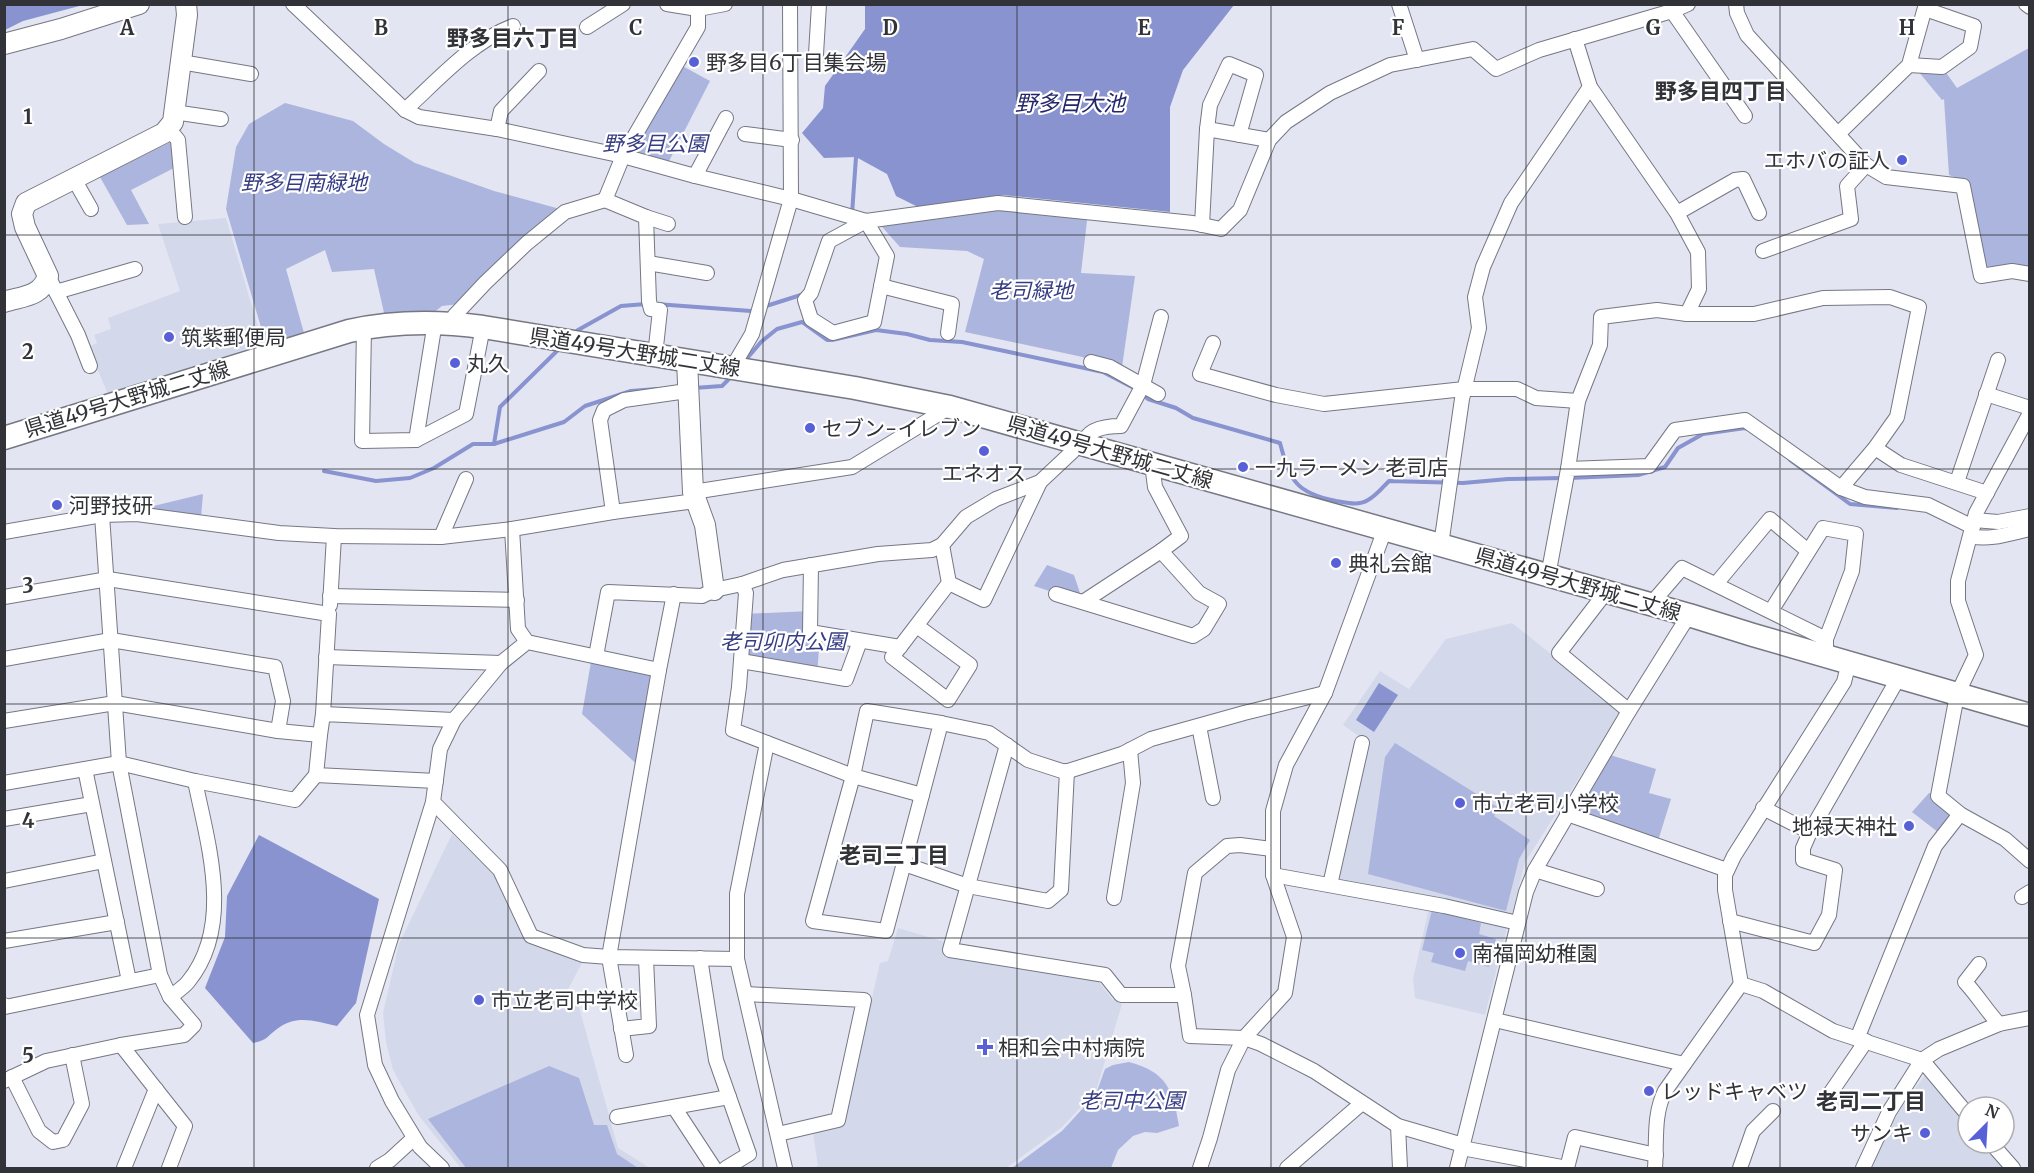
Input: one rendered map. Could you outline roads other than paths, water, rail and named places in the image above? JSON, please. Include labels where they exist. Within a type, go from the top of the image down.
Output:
[{"type":"main road","name":"県道49号大野城二丈線","points":[[4,438],[272,353],[364,328],[399,323],[442,322],[483,327],[572,340],[655,356],[687,378],[739,369],[855,388],[950,407],[1689,615],[1826,647],[1849,662],[2030,715]]},
{"type":"street","points":[[4,44],[61,29],[139,4]]},
{"type":"street","points":[[90,366],[78,335],[25,227],[21,214],[26,203],[164,133],[171,120],[181,62],[187,15],[186,4]]},
{"type":"street","points":[[293,4],[405,110],[419,117],[496,129],[623,156],[791,199],[866,221],[887,256],[874,322],[833,333],[811,319],[804,300],[811,293],[829,241],[866,221],[998,202],[1221,229],[1240,210],[1269,140],[1286,122],[1330,93],[1390,65],[1473,49],[1496,69],[1539,50],[1672,11],[1688,4]]},
{"type":"street","points":[[586,27],[623,4]]},
{"type":"street","points":[[667,4],[697,7],[725,4]]},
{"type":"street","points":[[739,369],[752,334],[791,199],[790,4]]},
{"type":"street","points":[[816,54],[819,4]]},
{"type":"street","points":[[1399,4],[1417,60]]},
{"type":"street","points":[[1736,4],[1737,13],[1747,35],[1866,165],[1886,177],[1963,186],[1981,276],[2012,271],[2030,274]]},
{"type":"street","points":[[605,200],[623,156],[698,27],[697,7]]},
{"type":"street","points":[[1838,134],[1909,65],[1925,7],[1974,26],[1970,47],[1942,67],[1909,65]]},
{"type":"street","points":[[1672,11],[1745,116]]},
{"type":"street","points":[[405,110],[476,46],[498,32],[513,26]]},
{"type":"street","points":[[1575,39],[1590,87],[1677,213],[1698,252],[1699,289],[1687,314]]},
{"type":"street","points":[[181,62],[251,74]]},
{"type":"street","points":[[1202,225],[1210,105],[1228,64],[1256,75],[1239,135]]},
{"type":"street","points":[[496,129],[501,111],[539,72]]},
{"type":"street","points":[[1441,545],[1464,389],[1479,328],[1475,297],[1482,267],[1511,202],[1590,87]]},
{"type":"street","points":[[695,176],[726,118]]},
{"type":"street","points":[[171,120],[221,119]]},
{"type":"street","points":[[171,120],[178,140],[186,217]]},
{"type":"street","points":[[1208,129],[1269,140]]},
{"type":"street","points":[[745,134],[792,140]]},
{"type":"street","points":[[1763,251],[1851,219],[1847,186],[1866,165]]},
{"type":"street","points":[[74,179],[91,209]]},
{"type":"street","points":[[1677,213],[1735,180],[1743,179],[1759,213]]},
{"type":"street","points":[[416,440],[442,322],[454,315],[510,259],[565,212],[605,200],[668,224]]},
{"type":"street","points":[[646,217],[650,305],[660,310],[655,356]]},
{"type":"street","points":[[648,263],[707,273]]},
{"type":"street","points":[[4,302],[38,292],[52,284],[135,269]]},
{"type":"street","points":[[881,286],[952,304],[948,333]]},
{"type":"street","points":[[1548,576],[1568,476],[1578,401],[1600,345],[1600,317],[1657,310],[1687,314],[1754,314],[1823,298],[1890,297],[1919,307],[1897,417],[1875,448],[1841,488]]},
{"type":"street","points":[[596,656],[609,592],[702,596],[714,590],[742,584],[783,570],[878,554],[932,550],[942,545],[966,518],[996,499],[1040,482],[1092,432],[1109,426],[1121,426],[1140,391],[1161,316]]},
{"type":"street","points":[[364,328],[362,441],[416,440],[466,414],[483,327]]},
{"type":"street","points":[[1213,344],[1200,374],[1276,395],[1324,404],[1464,389],[1517,389],[1536,398],[1578,401]]},
{"type":"street","points":[[1957,482],[1998,360]]},
{"type":"street","points":[[1091,362],[1110,367],[1140,391],[1158,394]]},
{"type":"street","points":[[613,512],[600,420],[604,410],[624,400],[687,378],[694,497],[705,525],[714,590]]},
{"type":"street","points":[[1986,394],[2029,414],[1987,493],[1972,528],[1958,581],[1958,601],[1976,655],[1957,694],[1938,796],[1960,814],[2005,839],[2030,861]]},
{"type":"street","points":[[4,532],[102,515],[137,514],[279,533],[334,536],[441,537],[512,529],[852,467],[950,407]]},
{"type":"street","points":[[1568,476],[1649,466],[1675,430],[1745,420],[1841,488],[1865,496],[1928,505],[1972,528],[1978,538],[2006,535],[2030,529]]},
{"type":"street","points":[[1875,448],[1901,465],[1987,493]]},
{"type":"street","points":[[1083,602],[1181,536],[1155,487],[1152,464]]},
{"type":"street","points":[[441,537],[466,479]]},
{"type":"street","points":[[950,583],[984,600],[1040,482]]},
{"type":"street","points":[[72,1055],[82,1104],[63,1140],[53,1142],[39,1131],[8,1079],[46,1061],[72,1055],[121,1045],[184,1035],[194,1026],[170,997],[160,975],[118,762],[108,579],[102,515]]},
{"type":"street","points":[[1972,528],[2030,516]]},
{"type":"street","points":[[1716,584],[1770,519],[1809,551]]},
{"type":"street","points":[[1652,604],[1682,567],[1771,611],[1826,647],[1852,572],[1856,534],[1823,528],[1771,611]]},
{"type":"street","points":[[512,529],[518,629],[527,642],[659,670]]},
{"type":"street","points":[[1200,1168],[1228,1070],[1244,1038],[1285,993],[1294,937],[1273,875],[1273,811],[1286,765],[1325,693],[1385,529]]},
{"type":"street","points":[[4,783],[118,762],[195,781],[295,800],[316,775],[323,714],[334,536]]},
{"type":"street","points":[[942,545],[950,583]]},
{"type":"street","points":[[1056,594],[1193,636],[1204,629],[1219,604],[1199,593],[1161,551]]},
{"type":"street","points":[[811,565],[810,632],[900,647]]},
{"type":"street","points":[[4,597],[108,579],[329,614]]},
{"type":"street","points":[[916,626],[970,665],[948,700],[892,657],[916,626],[950,583]]},
{"type":"street","points":[[742,584],[746,593],[733,729],[853,776],[922,795]]},
{"type":"street","points":[[1606,592],[1559,653],[1629,711]]},
{"type":"street","points":[[626,1055],[609,957],[674,594]]},
{"type":"street","points":[[330,596],[517,600]]},
{"type":"street","points":[[1457,1168],[1526,892],[1535,870],[1689,615]]},
{"type":"street","points":[[4,659],[111,640],[275,667],[283,701],[278,731]]},
{"type":"street","points":[[741,661],[846,679],[860,641]]},
{"type":"street","points":[[442,1168],[420,1147],[392,1101],[375,1065],[367,1015],[433,802],[440,749],[454,720],[501,663],[527,642]]},
{"type":"street","points":[[326,657],[501,663]]},
{"type":"street","points":[[1272,849],[1240,845],[1227,846],[1195,873],[1178,966],[1190,1036],[1244,1038],[1261,1044],[1314,1071],[1398,1126],[1463,1147],[1567,1168],[1575,1137],[1656,1162],[1657,1113],[1665,1090],[1741,984],[1725,890],[1725,875],[1764,808],[1844,682],[1849,662]]},
{"type":"street","points":[[1730,921],[1814,943],[1829,915],[1835,870],[1803,860],[1803,848],[1899,677]]},
{"type":"street","points":[[941,723],[886,931],[813,921],[853,776],[867,711],[941,723],[988,733],[1028,760],[1067,771],[1130,750],[1151,740],[1325,693]]},
{"type":"street","points":[[4,721],[115,703],[278,731],[320,735]]},
{"type":"street","points":[[323,714],[454,720]]},
{"type":"street","points":[[1199,726],[1213,798]]},
{"type":"street","points":[[767,743],[737,894],[737,959],[785,1168]]},
{"type":"street","points":[[1330,885],[1362,743]]},
{"type":"street","points":[[1007,745],[950,950],[1106,975],[1121,994],[1184,995]]},
{"type":"street","points":[[1114,898],[1132,783],[1130,750]]},
{"type":"street","points":[[85,769],[129,981]]},
{"type":"street","points":[[904,864],[968,886],[1048,901],[1061,890],[1067,771]]},
{"type":"street","points":[[316,775],[436,781]]},
{"type":"street","points":[[170,997],[187,984],[202,960],[212,930],[214,875],[195,781]]},
{"type":"street","points":[[433,802],[500,870],[531,936],[583,955],[737,959]]},
{"type":"street","points":[[4,819],[92,804]]},
{"type":"street","points":[[1764,808],[1810,832]]},
{"type":"street","points":[[1567,814],[1727,870]]},
{"type":"street","points":[[1825,1101],[1861,1040],[1935,846],[1960,814]]},
{"type":"street","points":[[4,881],[104,861]]},
{"type":"street","points":[[1535,870],[1597,888]]},
{"type":"street","points":[[1273,875],[1444,906],[1518,923]]},
{"type":"street","points":[[4,941],[117,922]]},
{"type":"street","points":[[621,1029],[650,1033],[646,958]]},
{"type":"street","points":[[700,958],[716,1060],[749,1154],[726,1168]]},
{"type":"street","points":[[1979,964],[1965,982],[1981,999],[1982,1007],[1999,1024]]},
{"type":"street","points":[[4,1005],[6,1007],[160,975]]},
{"type":"street","points":[[1741,984],[1763,991],[1833,1031],[1922,1060],[1956,1101]]},
{"type":"street","points":[[746,994],[864,1000],[838,1120],[778,1134]]},
{"type":"street","points":[[1495,1020],[1684,1064]]},
{"type":"street","points":[[1863,1168],[1889,1112],[1922,1060],[1939,1049],[1999,1024],[2028,1021]]},
{"type":"street","points":[[121,1045],[185,1126],[169,1168]]},
{"type":"street","points":[[124,1168],[156,1089]]},
{"type":"street","points":[[617,1117],[729,1097]]},
{"type":"street","points":[[1287,1168],[1362,1102]]},
{"type":"street","points":[[674,1107],[714,1168]]},
{"type":"street","points":[[1740,1168],[1753,1131],[1773,1111]]},
{"type":"street","points":[[1398,1126],[1400,1168]]},
{"type":"street","points":[[377,1168],[390,1160],[414,1138]]},
{"type":"street","points":[[2002,1155],[2013,1168]]},
{"type":"water","points":[[5,4],[83,5],[23,21],[5,30]]},
{"type":"water","name":"野多目大池","points":[[865,5],[1234,5],[1183,70],[1170,107],[1170,212],[1003,195],[918,207],[896,196],[887,174],[856,157],[824,158],[802,133],[823,108],[825,86],[865,29]]},
{"type":"water","points":[[1379,683],[1398,695],[1374,732],[1356,720]]},
{"type":"water","points":[[259,835],[379,899],[356,1003],[337,1026],[299,1020],[284,1024],[264,1039],[253,1043],[205,988],[225,937],[227,896]]},
{"type":"waterway","points":[[852,214],[856,157]]},
{"type":"waterway","points":[[763,307],[804,294]]},
{"type":"waterway","points":[[574,334],[621,306],[646,304]]},
{"type":"waterway","points":[[656,304],[756,310]]},
{"type":"waterway","points":[[744,362],[761,342],[777,329],[802,322],[827,340],[876,330],[930,340],[962,342],[1103,372],[1132,387]]},
{"type":"waterway","points":[[494,444],[500,407],[560,348]]},
{"type":"waterway","points":[[694,388],[722,386],[733,375]]},
{"type":"waterway","points":[[324,471],[376,481],[410,478],[434,468],[473,444],[494,444],[564,422],[585,406],[631,391],[657,389]]},
{"type":"waterway","points":[[1143,395],[1148,399],[1176,408],[1193,418],[1280,443],[1287,467],[1297,483],[1312,494],[1336,501],[1353,504],[1364,502],[1374,496],[1389,481],[1463,483],[1562,478]]},
{"type":"waterway","points":[[1569,478],[1638,475],[1665,467],[1678,448],[1703,434],[1747,429]]},
{"type":"waterway","points":[[1790,460],[1850,504],[1897,508]]},
{"type":"place","name":"野多目6丁目集会場","points":[[694,62]]},
{"type":"place","name":"エホバの証人","points":[[1902,160]]},
{"type":"place","name":"筑紫郵便局","points":[[169,337]]},
{"type":"place","name":"丸久","points":[[455,363]]},
{"type":"place","name":"セブン-イレブン","points":[[810,428]]},
{"type":"place","name":"エネオス","points":[[984,451]]},
{"type":"place","name":"一九ラーメン 老司店","points":[[1243,467]]},
{"type":"place","name":"河野技研","points":[[57,505]]},
{"type":"place","name":"典礼会館","points":[[1336,563]]},
{"type":"place","name":"市立老司小学校","points":[[1460,803]]},
{"type":"place","name":"地禄天神社","points":[[1909,826]]},
{"type":"place","name":"南福岡幼稚園","points":[[1460,953]]},
{"type":"place","name":"市立老司中学校","points":[[479,1000]]},
{"type":"place","name":"相和会中村病院","points":[[985,1047]]},
{"type":"place","name":"レッドキャベツ","points":[[1649,1091]]},
{"type":"place","name":"サンキ","points":[[1925,1133]]},
{"type":"district","name":"野多目六丁目","points":[[513,38]]},
{"type":"district","name":"野多目四丁目","points":[[1721,91]]},
{"type":"district","name":"老司三丁目","points":[[894,855]]},
{"type":"district","name":"老司二丁目","points":[[1871,1101]]},
{"type":"park label","name":"野多目公園","points":[[655,143]]},
{"type":"park label","name":"野多目南緑地","points":[[304,182]]},
{"type":"park label","name":"老司緑地","points":[[1031,290]]},
{"type":"park label","name":"老司卯内公園","points":[[783,641]]},
{"type":"park label","name":"老司中公園","points":[[1132,1100]]}]
